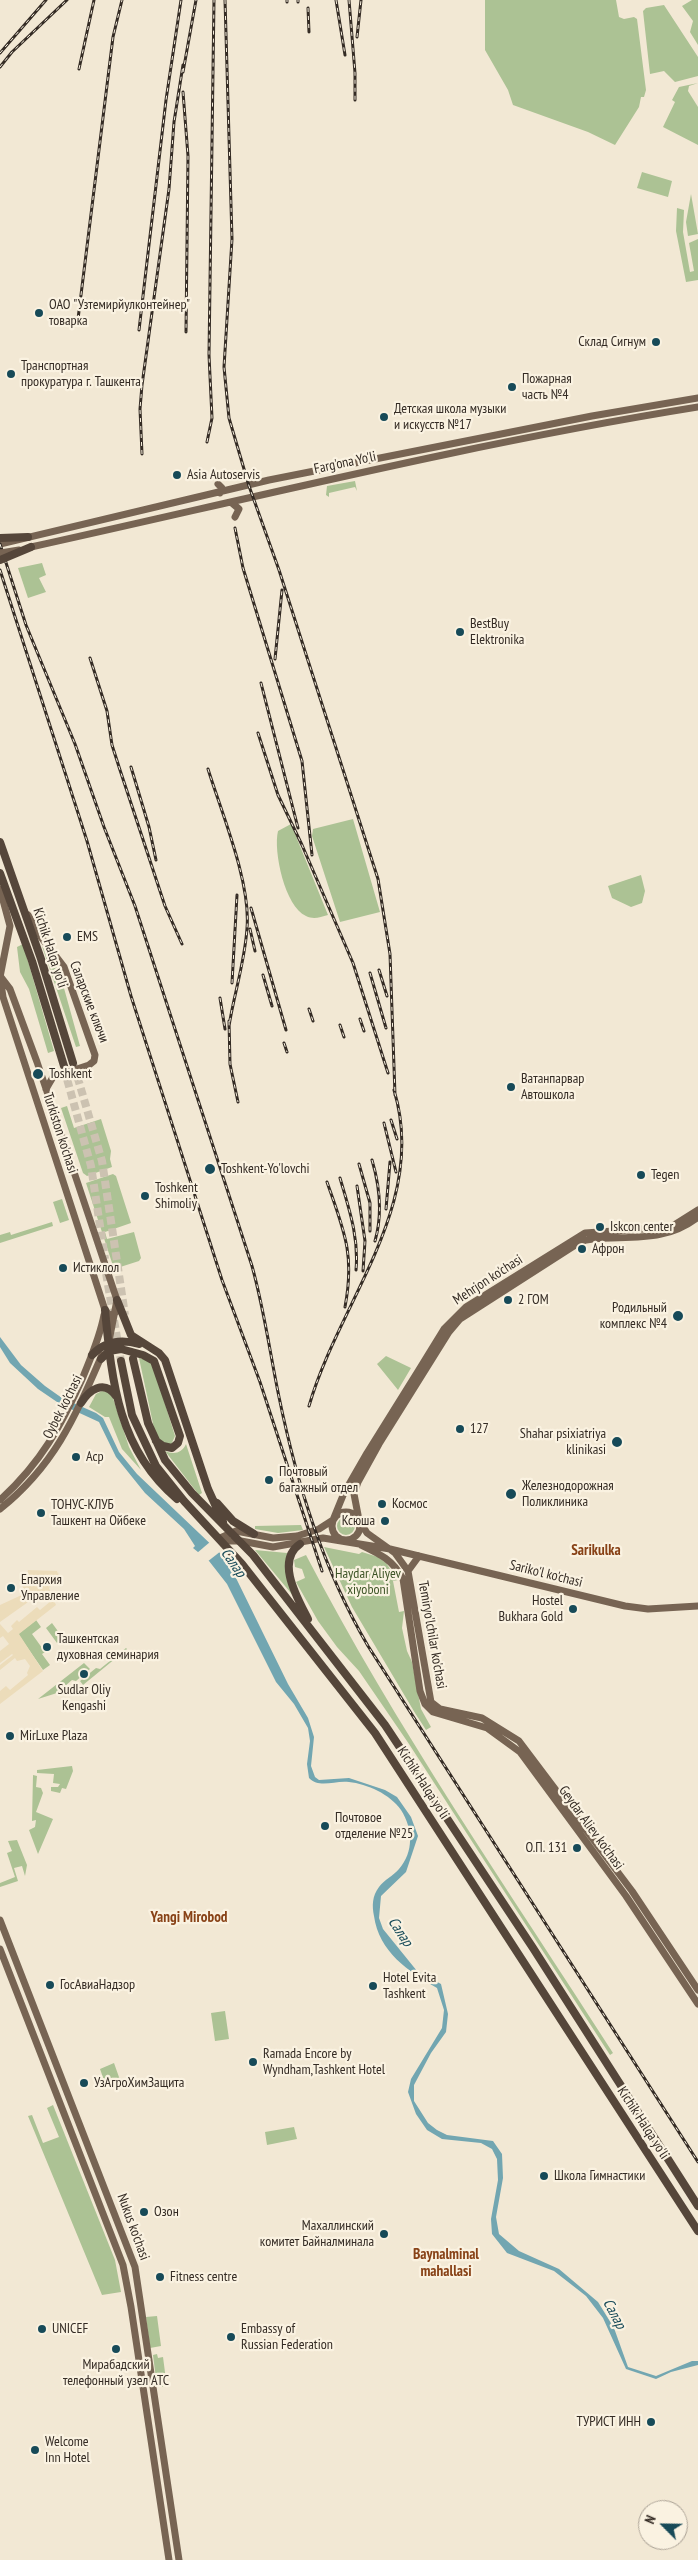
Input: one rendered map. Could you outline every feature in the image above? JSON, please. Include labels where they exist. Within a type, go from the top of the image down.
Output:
[{"type":"highway","points":[[0,538],[28,537]]},
{"type":"highway","points":[[0,560],[31,547]]},
{"type":"highway","name":"Kichik Halqa yo'li","points":[[0,842],[73,1063]]},
{"type":"highway","name":"Kichik Halqa yo'li","points":[[0,873],[32,960],[64,1066]]},
{"type":"highway","points":[[117,1300],[131,1335],[161,1354],[170,1372],[208,1489],[225,1526]]},
{"type":"highway","points":[[105,1310],[108,1347],[121,1408],[132,1443],[148,1470],[161,1486],[209,1526]]},
{"type":"highway","points":[[92,1355],[108,1347],[127,1342],[146,1346]]},
{"type":"highway","points":[[100,1360],[108,1347]]},
{"type":"highway","points":[[108,1347],[131,1351],[148,1357],[156,1364],[180,1436],[177,1445],[170,1448],[160,1444],[152,1435]]},
{"type":"highway","name":"Kichik Halqa yo'li","points":[[133,1359],[152,1435],[165,1460],[192,1493],[241,1542],[397,1742],[698,2206]]},
{"type":"highway","name":"Kichik Halqa yo'li","points":[[121,1361],[128,1399],[141,1438],[156,1466],[184,1501],[222,1540],[305,1643],[386,1750],[698,2231]]},
{"type":"highway","points":[[81,1403],[91,1391],[103,1387],[112,1392],[121,1408]]},
{"type":"highway","points":[[208,1489],[233,1521],[254,1534]]},
{"type":"highway","points":[[184,1501],[191,1500],[192,1493]]},
{"type":"highway","points":[[300,1544],[289,1558],[290,1574],[300,1604],[316,1636],[314,1644],[305,1643]]},
{"type":"highway","points":[[386,1750],[397,1742]]},
{"type":"highway","points":[[484,1901],[496,1892]]},
{"type":"main road","name":"Farg'ona Yo'li","points":[[0,544],[269,480],[592,416],[698,398]]},
{"type":"main road","name":"Farg'ona Yo'li","points":[[0,553],[232,502],[295,486],[539,434],[698,407]]},
{"type":"main road","points":[[218,484],[222,488],[220,493]]},
{"type":"main road","points":[[232,502],[238,509],[235,517]]},
{"type":"main road","points":[[0,889],[9,921],[6,950],[0,976]]},
{"type":"main road","name":"Саларские ключи","points":[[22,904],[41,937],[66,972],[96,1056],[89,1065],[53,1077],[48,1082],[46,1090]]},
{"type":"main road","points":[[0,959],[6,950]]},
{"type":"main road","name":"Turkiston ko'chasi","points":[[0,976],[10,989],[117,1300]]},
{"type":"main road","name":"Turkiston ko'chasi","points":[[0,976],[2,995],[105,1310]]},
{"type":"main road","name":"Mehrjon ko'chasi","points":[[359,1520],[354,1504],[355,1490],[379,1444],[449,1332],[460,1319],[485,1298],[585,1234],[670,1227],[698,1210]]},
{"type":"main road","name":"Mehrjon ko'chasi","points":[[333,1520],[344,1493],[367,1453],[444,1329],[461,1311],[580,1242],[598,1238],[656,1237],[677,1231],[698,1217]]},
{"type":"main road","points":[[108,1347],[117,1300]]},
{"type":"main road","points":[[105,1310],[110,1316],[116,1312]]},
{"type":"main road","name":"Oybek ko'chasi","points":[[0,1500],[41,1456],[56,1434],[92,1355],[105,1310]]},
{"type":"main road","name":"Oybek ko'chasi","points":[[0,1509],[42,1467],[65,1436],[100,1360]]},
{"type":"main road","points":[[222,1540],[231,1532],[276,1538],[297,1536],[319,1529],[339,1514],[348,1512],[359,1520],[360,1529],[355,1537],[342,1540],[334,1534],[333,1520]]},
{"type":"main road","name":"Sariko'l ko'chasi","points":[[359,1520],[371,1537],[390,1549]]},
{"type":"main road","name":"Sariko'l ko'chasi","points":[[222,1540],[273,1548],[323,1538],[342,1540],[361,1546],[390,1549],[624,1606],[648,1608],[698,1606]]},
{"type":"main road","name":"Temiryo'lchilar ko'chasi","points":[[361,1546],[386,1557],[394,1565],[402,1580],[420,1691],[430,1705]]},
{"type":"main road","name":"Temiryo'lchilar ko'chasi","points":[[390,1549],[408,1571],[430,1705]]},
{"type":"main road","points":[[408,1571],[419,1556]]},
{"type":"main road","name":"Geydar Aliev ko'chasi","points":[[430,1705],[438,1714],[479,1724],[504,1739],[525,1758],[564,1804],[632,1891],[698,1990]]},
{"type":"main road","name":"Geydar Aliev ko'chasi","points":[[564,1804],[698,2004]]},
{"type":"main road","points":[[626,1896],[632,1891]]},
{"type":"main road","name":"Nukus ko'chasi","points":[[0,1920],[135,2268],[179,2560]]},
{"type":"main road","points":[[1,1953],[15,1960],[3,1968]]},
{"type":"main road","name":"Nukus ko'chasi","points":[[1,1953],[3,1968],[123,2266],[133,2316],[169,2560]]},
{"type":"main road","points":[[669,1961],[677,1956]]},
{"type":"green space","points":[[485,0],[616,0],[619,17],[624,19],[634,17],[637,19],[646,90],[644,97],[641,97],[639,107],[615,145],[588,132],[513,105],[508,90],[485,50]]},
{"type":"green space","points":[[692,0],[698,0],[698,45],[690,32],[693,21],[682,6]]},
{"type":"green space","points":[[664,5],[698,57],[698,76],[675,82],[664,71],[650,74],[643,11],[646,8]]},
{"type":"green space","points":[[698,83],[689,86],[688,91],[698,107],[698,145],[663,127],[675,102],[672,100],[679,87]]},
{"type":"green space","points":[[642,172],[672,181],[668,197],[637,188]]},
{"type":"green space","points":[[691,194],[698,234],[688,236],[686,222]]},
{"type":"green space","points":[[677,208],[684,210],[683,232],[690,272],[694,271],[689,243],[698,239],[698,280],[686,282],[676,231]]},
{"type":"green space","points":[[355,481],[357,491],[355,487],[329,493],[329,497],[326,495],[327,486]]},
{"type":"green space","points":[[42,563],[46,575],[39,578],[46,592],[28,598],[18,568]]},
{"type":"green space","points":[[353,819],[380,912],[340,922],[312,836],[313,829]]},
{"type":"green space","points":[[291,824],[328,915],[314,918],[306,916],[299,911],[292,902],[282,878],[277,851],[278,831]]},
{"type":"green space","points":[[641,875],[645,891],[642,903],[631,907],[612,898],[608,886]]},
{"type":"green space","points":[[23,944],[54,1051],[48,1053],[29,989],[20,972],[17,947]]},
{"type":"green space","points":[[42,946],[59,970],[80,1046],[76,1047]]},
{"type":"green space","points":[[67,1106],[74,1128],[101,1119],[111,1151],[112,1167],[87,1176],[83,1173],[61,1108]]},
{"type":"green space","points":[[113,1174],[116,1176],[131,1223],[105,1232],[107,1239],[134,1232],[141,1258],[139,1261],[114,1269],[86,1183]]},
{"type":"green space","points":[[62,1199],[69,1220],[60,1223],[53,1202]]},
{"type":"green space","points":[[52,1222],[53,1226],[0,1243],[0,1235],[10,1232],[11,1235]]},
{"type":"green space","points":[[386,1356],[411,1368],[398,1390],[377,1364]]},
{"type":"green space","points":[[139,1358],[147,1360],[153,1365],[175,1436],[171,1445],[161,1443],[155,1433]]},
{"type":"green space","points":[[102,1391],[108,1392],[113,1398],[129,1447],[141,1470],[122,1449],[109,1417],[105,1417],[89,1407],[96,1394]]},
{"type":"green space","points":[[186,1444],[202,1493],[199,1495],[165,1451],[177,1452]]},
{"type":"green space","points":[[346,1517],[352,1520],[355,1526],[352,1532],[346,1535],[340,1532],[337,1526],[340,1520]]},
{"type":"green space","points":[[301,1525],[303,1530],[278,1533],[255,1529],[255,1526]]},
{"type":"green space","name":"Haydar Aliyev xiyoboni","points":[[324,1547],[359,1554],[362,1552],[378,1557],[386,1563],[398,1580],[393,1581],[399,1612],[404,1611],[402,1628],[407,1651],[412,1662],[421,1709],[431,1727],[426,1730],[352,1607]]},
{"type":"green space","points":[[255,1550],[287,1553],[286,1566],[295,1598]]},
{"type":"green space","points":[[306,1555],[377,1683],[493,1869],[613,2053],[610,2055],[409,1744],[359,1671],[337,1647],[318,1621],[296,1582],[305,1578],[302,1569],[295,1567],[294,1560]]},
{"type":"green space","points":[[36,1620],[41,1627],[32,1634],[45,1652],[42,1654],[50,1665],[43,1670],[18,1634]]},
{"type":"green space","points":[[52,1623],[63,1638],[57,1643],[46,1628]]},
{"type":"green space","points":[[126,1648],[83,1685],[80,1681],[96,1668],[100,1669]]},
{"type":"green space","points":[[84,1663],[90,1669],[76,1681],[72,1680],[57,1693],[38,1699]]},
{"type":"green space","points":[[72,1766],[73,1771],[66,1789],[62,1788],[60,1793],[51,1791],[51,1787],[58,1787],[60,1784],[53,1783],[54,1774],[37,1773],[37,1770]]},
{"type":"green space","points":[[33,1775],[37,1776],[36,1787],[41,1788],[43,1793],[36,1812],[53,1819],[38,1854],[29,1830],[35,1827],[36,1820],[32,1821]]},
{"type":"green space","points":[[17,1840],[27,1865],[25,1876],[22,1866],[14,1868],[18,1881],[0,1887],[0,1883],[15,1877],[7,1853],[12,1851],[8,1841]]},
{"type":"green space","points":[[225,2011],[229,2039],[215,2041],[211,2013]]},
{"type":"green space","points":[[114,2063],[120,2080],[106,2086],[100,2069]]},
{"type":"green space","points":[[53,2105],[115,2260],[121,2292],[102,2295],[28,2116],[32,2115],[43,2143],[59,2137],[47,2108]]},
{"type":"green space","points":[[294,2127],[297,2139],[267,2145],[265,2132]]},
{"type":"green space","points":[[157,2316],[161,2346],[150,2348],[146,2317]]},
{"type":"green space","points":[[157,2354],[158,2358],[163,2357],[166,2380],[163,2381],[163,2387],[157,2387],[153,2355]]},
{"type":"shaded area","points":[[28,1570],[57,1571],[58,1574],[59,1572],[57,1580],[49,1588],[56,1605],[19,1634],[43,1671],[0,1704],[0,1691],[6,1686],[10,1690],[28,1675],[30,1666],[25,1659],[17,1661],[15,1658],[0,1670],[0,1665],[13,1655],[0,1663],[0,1651],[9,1644],[3,1636],[0,1638],[0,1624],[8,1633],[13,1629],[11,1626],[17,1620],[19,1622],[37,1607],[40,1610],[51,1601],[42,1591],[36,1596],[34,1594],[29,1598],[31,1600],[0,1622],[0,1605],[26,1593],[19,1580],[27,1576]]},
{"type":"water","name":"Салар","points":[[0,1337],[21,1365],[45,1386],[62,1398],[103,1418],[119,1452],[137,1474],[220,1553],[236,1578],[288,1684],[308,1718],[314,1737],[311,1766],[315,1777],[319,1780],[349,1778],[385,1790],[397,1797],[411,1817],[418,1836],[406,1872],[381,1896],[379,1918],[383,1929],[417,1971],[441,1984],[448,2014],[446,2032],[431,2053],[414,2085],[414,2101],[428,2123],[437,2130],[447,2135],[493,2141],[502,2154],[503,2178],[496,2217],[499,2234],[519,2251],[559,2269],[598,2302],[614,2328],[628,2367],[656,2376],[692,2361],[698,2361],[698,2365],[671,2372],[656,2379],[626,2369],[603,2318],[586,2296],[554,2271],[507,2253],[492,2234],[491,2219],[498,2180],[497,2159],[492,2149],[481,2143],[442,2139],[427,2130],[416,2114],[408,2092],[411,2079],[442,2028],[444,2010],[437,1988],[416,1975],[388,1950],[377,1929],[374,1916],[373,1901],[377,1890],[383,1882],[399,1869],[407,1855],[410,1833],[405,1817],[391,1799],[378,1791],[356,1783],[323,1784],[309,1778],[307,1764],[310,1741],[308,1728],[294,1704],[276,1682],[227,1584],[209,1561],[193,1548],[195,1546],[184,1529],[145,1493],[116,1457],[99,1422],[60,1404],[38,1389],[10,1363],[0,1347]]},
{"type":"pier","points":[[210,1542],[221,1551],[207,1562],[197,1553]]},
{"type":"tunnel","points":[[74,1065],[102,1161],[125,1315]]},
{"type":"tunnel","points":[[64,1068],[91,1166],[105,1259]]},
{"type":"tunnel","points":[[106,1273],[121,1361]]},
{"type":"railway","points":[[0,53],[46,0]]},
{"type":"railway","points":[[0,67],[12,52],[67,0]]},
{"type":"railway","points":[[79,69],[94,0]]},
{"type":"railway","points":[[78,319],[113,37],[122,0]]},
{"type":"railway","points":[[139,330],[166,100],[181,0]]},
{"type":"railway","points":[[183,72],[196,0]]},
{"type":"railway","points":[[207,442],[212,418],[209,355],[214,0]]},
{"type":"railway","points":[[225,0],[232,239],[224,367],[229,418],[249,486],[279,570],[378,879],[390,954],[395,1095]]},
{"type":"railway","points":[[336,0],[345,55]]},
{"type":"railway","points":[[349,0],[355,73],[355,100]]},
{"type":"railway","points":[[357,37],[361,0]]},
{"type":"railway","points":[[308,8],[309,32]]},
{"type":"railway","points":[[142,454],[140,409],[142,385],[169,189],[174,122],[183,65]]},
{"type":"railway","points":[[183,92],[188,156],[186,332]]},
{"type":"railway","points":[[235,528],[243,568],[302,761],[312,855]]},
{"type":"railway","points":[[0,544],[26,625],[75,744],[104,827],[135,906],[252,1266],[294,1462],[313,1525],[338,1587],[368,1646],[698,2162]]},
{"type":"railway","points":[[0,570],[87,841],[131,996],[222,1280],[260,1382],[322,1571]]},
{"type":"railway","points":[[275,659],[282,590]]},
{"type":"railway","points":[[90,658],[107,711],[112,745],[120,770],[165,906],[182,944]]},
{"type":"railway","points":[[261,683],[298,828]]},
{"type":"railway","points":[[258,733],[278,795],[302,845],[353,963],[388,1073]]},
{"type":"railway","points":[[131,767],[149,827],[156,860]]},
{"type":"railway","points":[[208,769],[234,848],[245,890],[247,910],[244,953],[229,1026]]},
{"type":"railway","points":[[232,983],[237,895]]},
{"type":"railway","points":[[251,908],[286,1030]]},
{"type":"railway","points":[[250,929],[255,951]]},
{"type":"railway","points":[[379,970],[387,996]]},
{"type":"railway","points":[[370,973],[386,1028]]},
{"type":"railway","points":[[263,975],[272,1006]]},
{"type":"railway","points":[[220,998],[225,1029]]},
{"type":"railway","points":[[309,1009],[313,1021]]},
{"type":"railway","points":[[360,1019],[364,1031]]},
{"type":"railway","points":[[229,1021],[230,1064],[238,1102]]},
{"type":"railway","points":[[340,1025],[344,1037]]},
{"type":"railway","points":[[284,1043],[287,1052]]},
{"type":"railway","points":[[309,1406],[323,1367],[376,1252],[390,1213],[400,1173],[402,1132],[394,1090]]},
{"type":"railway","points":[[391,1120],[397,1139]]},
{"type":"railway","points":[[384,1123],[396,1172]]},
{"type":"railway","points":[[372,1160],[377,1180],[380,1210],[375,1241]]},
{"type":"railway","points":[[386,1209],[390,1162]]},
{"type":"railway","points":[[359,1164],[370,1203],[370,1231]]},
{"type":"railway","points":[[340,1178],[355,1235],[356,1270]]},
{"type":"railway","points":[[327,1182],[346,1243],[349,1272],[345,1307]]},
{"type":"railway","points":[[357,1186],[365,1241],[363,1271]]},
{"type":"place","name":"ОАО \"Узтемирйулконтейнер\" товарка","points":[[39,313]]},
{"type":"place","name":"Склад Сигнум","points":[[656,342]]},
{"type":"place","name":"Транспортная прокуратура г. Ташкента","points":[[11,374]]},
{"type":"place","name":"Пожарная часть №4","points":[[512,387]]},
{"type":"place","name":"Детская школа музыки и искусств №17","points":[[384,417]]},
{"type":"place","name":"Asia Autoservis","points":[[177,475]]},
{"type":"place","name":"BestBuy Elektronika","points":[[460,632]]},
{"type":"place","name":"EMS","points":[[67,937]]},
{"type":"place","name":"Toshkent","points":[[38,1074]]},
{"type":"place","name":"Ватанпарвар Автошкола","points":[[511,1087]]},
{"type":"place","name":"Toshkent-Yo'lovchi","points":[[210,1169]]},
{"type":"place","name":"Tegen","points":[[641,1175]]},
{"type":"place","name":"Toshkent Shimoliy","points":[[145,1196]]},
{"type":"place","name":"Iskcon center","points":[[600,1227]]},
{"type":"place","name":"Афрон","points":[[582,1249]]},
{"type":"place","name":"Истиклол","points":[[63,1268]]},
{"type":"place","name":"2 ГОМ","points":[[508,1300]]},
{"type":"place","name":"Родильный комплекс №4","points":[[678,1316]]},
{"type":"place","name":"127","points":[[460,1429]]},
{"type":"place","name":"Shahar psixiatriya klinikasi","points":[[617,1442]]},
{"type":"place","name":"Аср","points":[[76,1457]]},
{"type":"place","name":"Почтовый багажный отдел","points":[[269,1480]]},
{"type":"place","name":"Железнодорожная Поликлиника","points":[[511,1494]]},
{"type":"place","name":"Космоc","points":[[382,1504]]},
{"type":"place","name":"ТОНУС-КЛУБ Ташкент на Ойбеке","points":[[41,1513]]},
{"type":"place","name":"Ксюша","points":[[385,1521]]},
{"type":"place","name":"Епархия Управление","points":[[11,1588]]},
{"type":"place","name":"Hostel Bukhara Gold","points":[[573,1609]]},
{"type":"place","name":"Ташкентская духовная семинария","points":[[47,1647]]},
{"type":"place","name":"Sudlar Oliy Kengashi","points":[[84,1674]]},
{"type":"place","name":"MirLuxe Plaza","points":[[10,1736]]},
{"type":"place","name":"Почтовое отделение №25","points":[[325,1826]]},
{"type":"place","name":"О.П. 131","points":[[577,1848]]},
{"type":"place","name":"ГосАвиаНадзор","points":[[50,1985]]},
{"type":"place","name":"Hotel Evita Tashkent","points":[[373,1986]]},
{"type":"place","name":"Ramada Encore by Wyndham,Tashkent Hotel","points":[[253,2062]]},
{"type":"place","name":"УзАгроХимЗащита","points":[[84,2083]]},
{"type":"place","name":"Школа Гимнастики","points":[[544,2176]]},
{"type":"place","name":"Озон","points":[[144,2212]]},
{"type":"place","name":"Махаллинский комитет Байналминала","points":[[384,2234]]},
{"type":"place","name":"Fitness centre","points":[[160,2277]]},
{"type":"place","name":"UNICEF","points":[[42,2329]]},
{"type":"place","name":"Embassy of Russian Federation","points":[[231,2337]]},
{"type":"place","name":"Мирабадский телефонный узел АТС","points":[[116,2349]]},
{"type":"place","name":"ТУРИСТ ИНН","points":[[651,2422]]},
{"type":"place","name":"Welcome Inn Hotel","points":[[35,2450]]},
{"type":"district","name":"Sarikulka","points":[[596,1551]]},
{"type":"district","name":"Yangi Mirobod","points":[[189,1918]]},
{"type":"district","name":"Baynalminal mahallasi","points":[[446,2264]]}]
